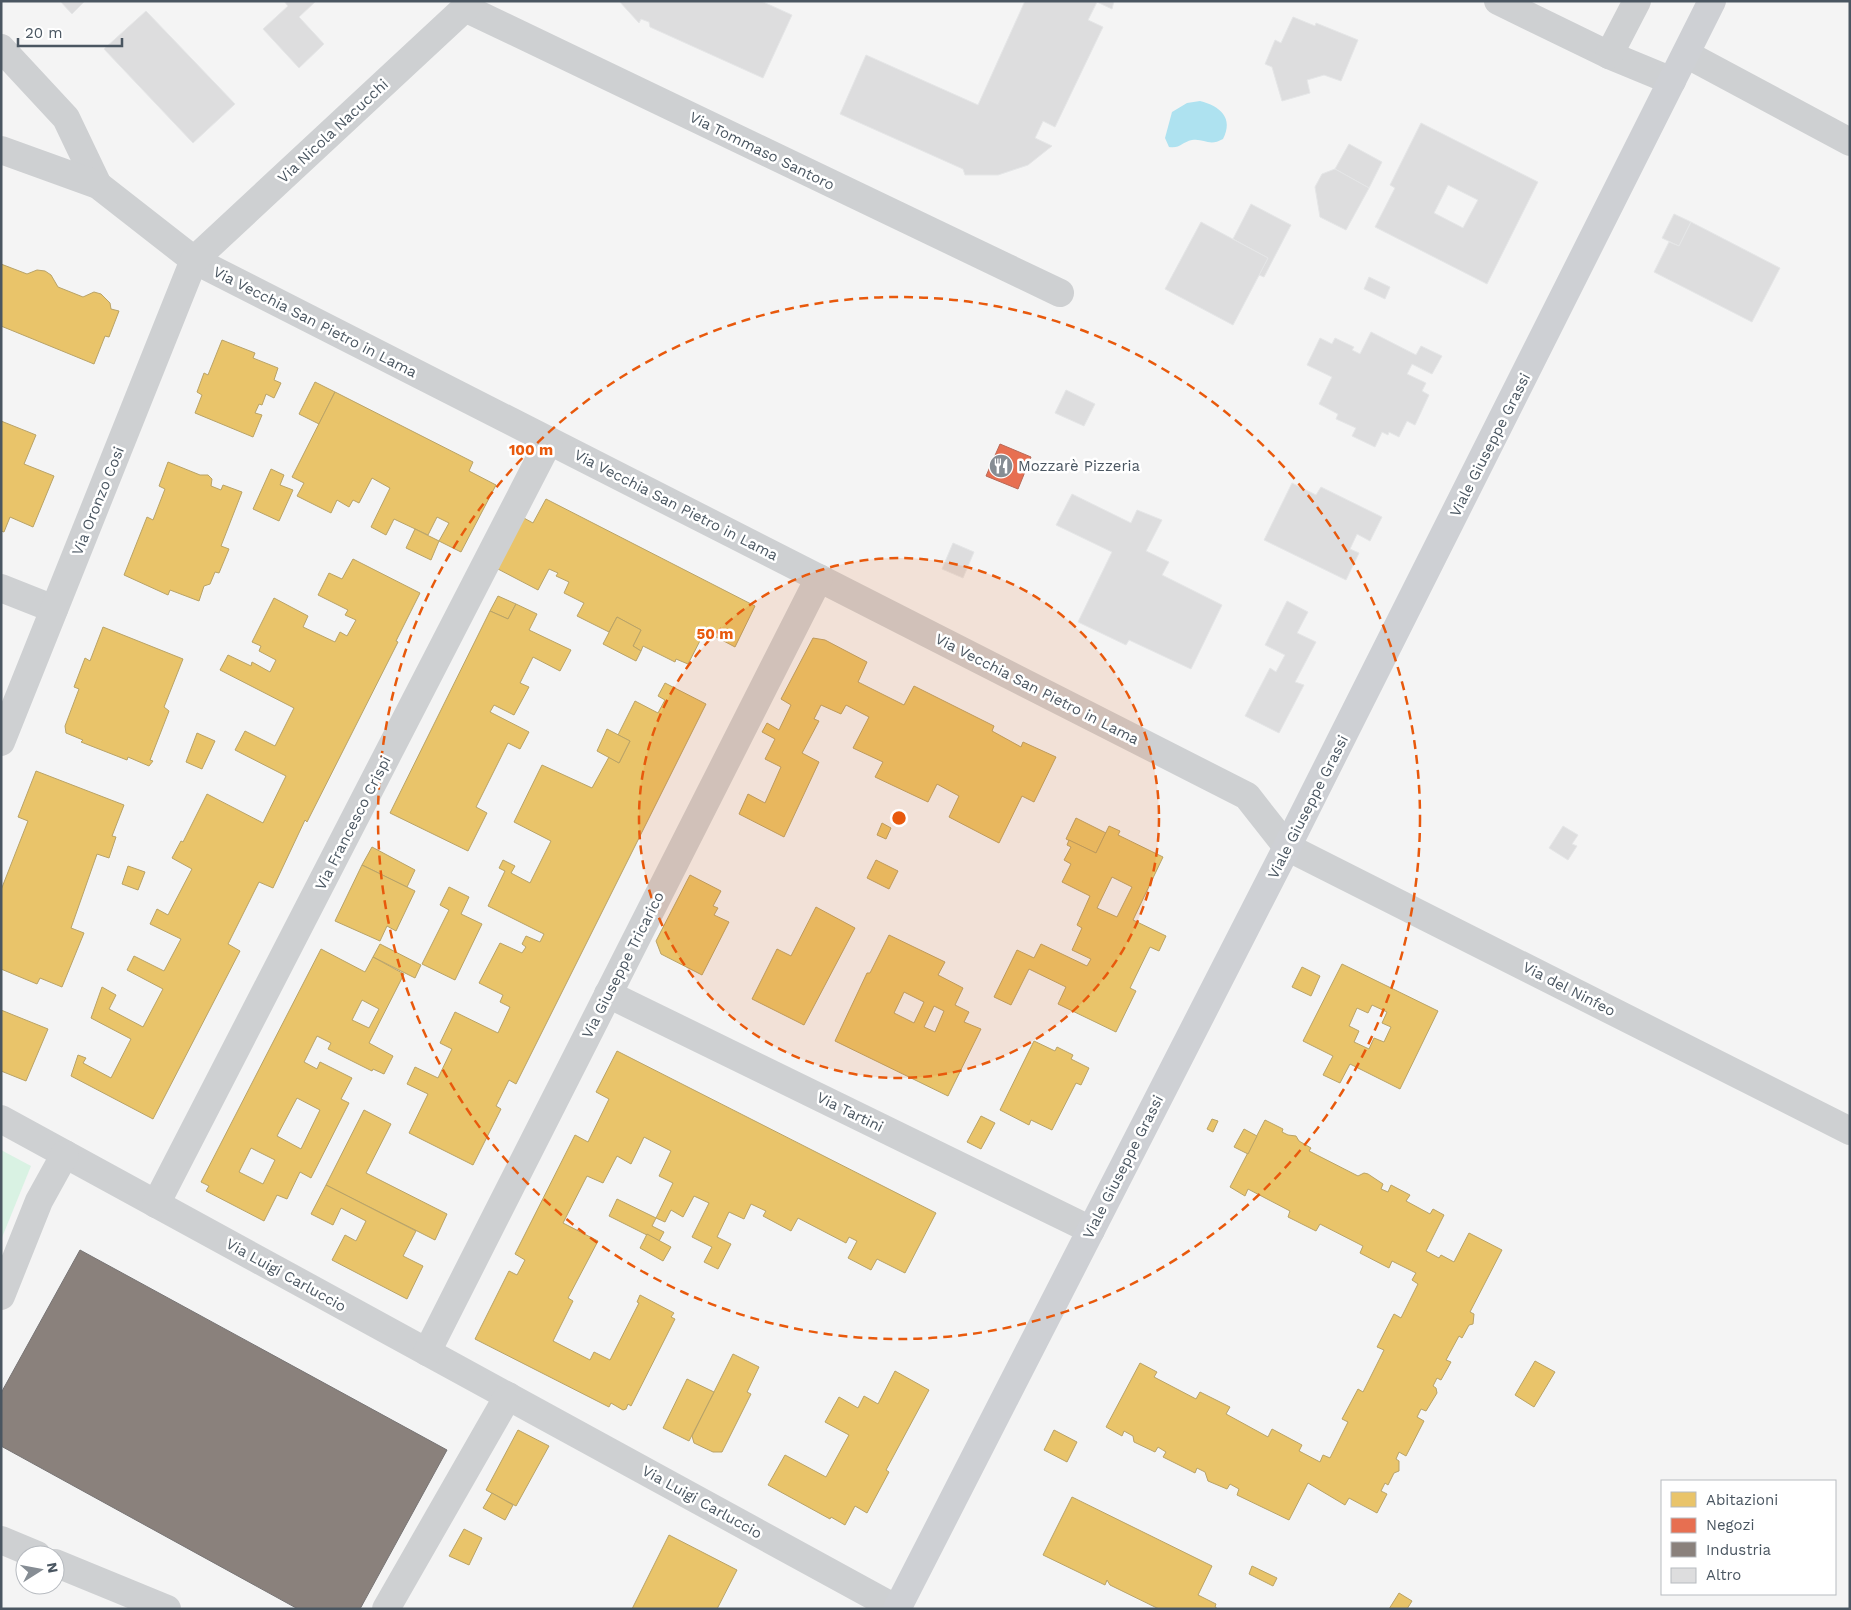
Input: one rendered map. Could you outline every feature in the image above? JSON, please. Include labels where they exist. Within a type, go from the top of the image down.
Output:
[{"type":"main road","name":"Viale Giuseppe Grassi","points":[[897,1609],[1288,847],[1712,1]]},
{"type":"street","points":[[1498,1],[1610,55],[1672,81]]},
{"type":"street","points":[[1610,55],[1637,1]]},
{"type":"street","name":"Via Nicola Nacucchi","points":[[194,260],[468,5]]},
{"type":"street","name":"Via Tommaso Santoro","points":[[468,5],[1060,293]]},
{"type":"street","points":[[1,48],[66,118],[98,184]]},
{"type":"street","points":[[1686,54],[1850,142]]},
{"type":"street","name":"Via Vecchia San Pietro in Lama","points":[[1,150],[98,184],[194,260],[1247,796],[1288,847]]},
{"type":"street","name":"Via Oronzo Cosi","points":[[1,742],[194,260]]},
{"type":"street","name":"Via Francesco Crispi","points":[[156,1204],[549,441]]},
{"type":"street","name":"Via Giuseppe Tricarico","points":[[427,1352],[819,578]]},
{"type":"street","points":[[1,588],[54,610]]},
{"type":"street","name":"Via del Ninfeo","points":[[1288,847],[1850,1131]]},
{"type":"street","name":"Via Tartini","points":[[608,994],[1091,1230]]},
{"type":"street","name":"Via Luigi Carluccio","points":[[1,1120],[897,1609]]},
{"type":"street","points":[[1,1296],[39,1201],[65,1154]]},
{"type":"street","points":[[386,1609],[508,1396]]},
{"type":"street","points":[[1,1540],[15,1546]]},
{"type":"street","points":[[65,1566],[166,1609]]},
{"type":"green space","points":[[1,1150],[31,1166],[1,1240]]},
{"type":"water","points":[[1200,101],[1214,106],[1223,114],[1227,125],[1223,139],[1214,142],[1192,140],[1176,147],[1169,147],[1165,138],[1172,112],[1187,103]]},
{"type":"building: Abitazioni","points":[[1,264],[27,274],[37,270],[45,271],[51,275],[58,287],[83,297],[94,292],[101,294],[110,303],[111,309],[119,311],[109,337],[105,336],[94,364],[1,326]]},
{"type":"building: Abitazioni","points":[[222,340],[255,353],[253,358],[278,368],[274,380],[281,383],[274,398],[266,394],[262,405],[259,404],[255,413],[262,415],[253,437],[195,413],[202,395],[197,392],[204,373],[208,375]]},
{"type":"building: Abitazioni","points":[[315,382],[335,392],[319,424],[299,414]]},
{"type":"building: Abitazioni","points":[[335,392],[473,462],[469,471],[496,485],[461,552],[439,541],[449,523],[437,517],[428,535],[394,519],[386,535],[371,527],[390,488],[372,478],[359,503],[353,500],[349,507],[337,500],[331,513],[297,496],[304,483],[292,477]]},
{"type":"building: Abitazioni","points":[[1,421],[36,435],[24,464],[54,476],[33,527],[10,517],[4,532],[1,531]]},
{"type":"building: Abitazioni","points":[[168,462],[200,475],[208,475],[212,479],[211,486],[221,490],[223,485],[242,492],[221,546],[229,549],[219,573],[215,572],[210,584],[204,586],[199,601],[170,590],[168,595],[124,575],[147,517],[153,520],[165,489],[159,486]]},
{"type":"building: Abitazioni","points":[[271,469],[284,475],[280,485],[293,490],[279,521],[253,509]]},
{"type":"building: Abitazioni","points":[[546,499],[755,606],[735,647],[705,631],[688,664],[676,659],[675,662],[643,646],[641,651],[633,646],[641,630],[617,617],[609,632],[577,616],[584,603],[564,593],[569,582],[556,576],[558,573],[549,569],[538,590],[496,568],[522,517],[533,523]]},
{"type":"building: Abitazioni","points":[[415,529],[439,541],[431,560],[406,548]]},
{"type":"building: Abitazioni","points":[[353,559],[420,593],[396,641],[398,642],[307,822],[305,820],[273,888],[259,882],[228,944],[240,951],[153,1119],[71,1076],[78,1055],[86,1058],[83,1063],[111,1078],[131,1039],[91,1018],[102,987],[116,995],[109,1009],[143,1027],[163,989],[127,970],[134,956],[164,971],[181,939],[150,924],[157,909],[168,915],[192,869],[172,858],[181,841],[183,842],[207,794],[263,823],[286,776],[235,750],[245,731],[275,746],[294,708],[220,670],[228,655],[251,666],[252,662],[270,672],[276,660],[259,651],[261,646],[252,642],[274,598],[308,616],[303,627],[335,642],[340,632],[347,636],[356,620],[345,615],[348,610],[318,595],[329,573],[342,579]]},
{"type":"building: Abitazioni","points":[[498,596],[516,604],[508,619],[490,611]]},
{"type":"building: Abitazioni","points":[[516,604],[537,614],[529,630],[571,650],[560,671],[533,657],[520,683],[529,687],[514,715],[494,705],[490,712],[529,732],[520,749],[508,743],[476,807],[487,813],[468,851],[390,813],[490,611],[508,619]]},
{"type":"building: Abitazioni","points":[[617,617],[641,630],[633,646],[641,651],[636,661],[603,644]]},
{"type":"building: Abitazioni","points":[[103,627],[183,659],[164,707],[169,711],[150,760],[153,761],[149,766],[128,757],[127,760],[81,742],[83,740],[66,733],[65,726],[79,689],[74,687],[85,658],[90,661]]},
{"type":"building: Abitazioni","points":[[813,638],[825,640],[867,662],[858,682],[904,705],[914,686],[994,726],[992,731],[1021,747],[1023,742],[1056,757],[1034,802],[1022,796],[999,843],[949,817],[959,796],[937,784],[928,802],[875,777],[883,762],[853,748],[869,717],[846,705],[841,714],[821,705],[814,719],[819,721],[802,753],[819,762],[784,837],[739,814],[748,794],[765,803],[781,767],[765,759],[775,739],[762,732],[767,723],[779,730],[791,705],[781,699]]},
{"type":"building: Abitazioni","points":[[665,683],[706,704],[516,1084],[509,1080],[496,1106],[501,1109],[473,1165],[409,1133],[428,1094],[407,1084],[415,1067],[438,1078],[452,1049],[440,1043],[455,1012],[498,1033],[510,1007],[500,1002],[503,995],[479,983],[500,943],[522,953],[526,947],[522,944],[526,936],[540,942],[544,934],[488,906],[505,871],[499,868],[503,860],[515,866],[511,873],[530,883],[551,841],[514,822],[542,765],[592,788],[609,757],[619,763],[630,741],[618,735],[635,701],[658,713],[665,700],[658,696]]},
{"type":"building: Abitazioni","points":[[607,729],[630,741],[619,763],[597,751]]},
{"type":"building: Abitazioni","points":[[197,733],[215,741],[202,769],[186,762]]},
{"type":"building: Abitazioni","points":[[36,771],[124,805],[112,836],[116,837],[109,858],[97,854],[71,928],[84,933],[62,987],[40,978],[37,984],[1,969],[1,890],[28,821],[18,817]]},
{"type":"building: Abitazioni","points":[[1076,818],[1106,833],[1096,853],[1066,839]]},
{"type":"building: Abitazioni","points":[[882,823],[891,828],[886,839],[877,835]]},
{"type":"building: Abitazioni","points":[[1109,826],[1120,831],[1118,835],[1163,857],[1133,920],[1166,936],[1159,951],[1150,947],[1130,988],[1136,991],[1116,1032],[1058,1004],[1066,987],[1029,969],[1011,1005],[994,997],[1017,950],[1034,958],[1041,944],[1087,966],[1091,959],[1072,950],[1082,928],[1077,925],[1090,896],[1062,882],[1071,864],[1064,860],[1071,847],[1067,845],[1069,840],[1096,853]],"holes":[[[1112,877],[1132,887],[1117,917],[1097,908]]]},
{"type":"building: Abitazioni","points":[[372,847],[415,870],[407,887],[362,865]]},
{"type":"building: Abitazioni","points":[[876,860],[898,871],[889,889],[867,878]]},
{"type":"building: Abitazioni","points":[[362,865],[415,891],[396,931],[387,926],[380,941],[335,921]]},
{"type":"building: Abitazioni","points":[[128,866],[145,872],[138,890],[122,884]]},
{"type":"building: Abitazioni","points":[[690,875],[721,891],[713,906],[718,908],[714,915],[729,922],[702,975],[661,954],[656,941]]},
{"type":"building: Abitazioni","points":[[449,887],[469,897],[461,914],[482,924],[455,980],[422,964],[449,910],[440,905]]},
{"type":"building: Abitazioni","points":[[816,907],[855,928],[804,1025],[752,999],[777,949],[791,956]]},
{"type":"building: Abitazioni","points":[[889,935],[945,962],[938,975],[963,988],[955,1005],[969,1012],[964,1022],[981,1029],[948,1096],[835,1041],[867,973],[870,973]],"holes":[[[904,992],[924,1002],[914,1023],[894,1013]],[[934,1006],[944,1011],[935,1032],[924,1027]]]},
{"type":"building: Abitazioni","points":[[380,944],[421,965],[415,978],[373,957]]},
{"type":"building: Abitazioni","points":[[321,949],[365,972],[373,957],[404,974],[369,1043],[393,1056],[384,1074],[373,1069],[372,1071],[328,1049],[331,1043],[317,1036],[304,1062],[317,1069],[320,1062],[352,1078],[341,1099],[349,1103],[311,1178],[300,1172],[287,1199],[277,1195],[264,1221],[206,1191],[209,1186],[201,1182]],"holes":[[[362,1000],[379,1009],[369,1028],[352,1020]],[[297,1098],[320,1110],[301,1149],[277,1136]],[[251,1148],[275,1160],[263,1184],[239,1172]]]},
{"type":"building: Abitazioni","points":[[1342,964],[1438,1011],[1400,1089],[1350,1064],[1340,1083],[1323,1075],[1333,1056],[1303,1041]],"holes":[[[1372,1005],[1387,1012],[1382,1023],[1391,1027],[1384,1042],[1374,1038],[1369,1049],[1354,1042],[1359,1031],[1349,1026],[1357,1008],[1368,1013]]]},
{"type":"building: Abitazioni","points":[[1302,967],[1320,976],[1311,996],[1292,987]]},
{"type":"building: Abitazioni","points":[[1,1010],[48,1029],[26,1081],[1,1071]]},
{"type":"building: Abitazioni","points":[[1034,1041],[1055,1051],[1057,1047],[1073,1055],[1071,1059],[1089,1068],[1081,1085],[1076,1083],[1052,1130],[1031,1120],[1029,1125],[1000,1110]]},
{"type":"building: Abitazioni","points":[[617,1051],[936,1213],[905,1273],[877,1259],[871,1270],[848,1258],[857,1241],[849,1237],[846,1243],[798,1218],[791,1231],[763,1216],[766,1211],[751,1204],[744,1219],[729,1212],[717,1237],[731,1244],[718,1269],[704,1262],[712,1247],[692,1237],[709,1203],[694,1196],[683,1217],[671,1210],[665,1222],[656,1218],[673,1183],[659,1176],[671,1151],[644,1137],[631,1164],[617,1156],[603,1183],[587,1176],[563,1223],[598,1241],[568,1298],[573,1301],[553,1341],[590,1360],[594,1352],[610,1360],[639,1303],[637,1302],[640,1295],[674,1313],[671,1317],[675,1319],[631,1406],[628,1404],[626,1409],[623,1410],[611,1403],[609,1407],[475,1339],[509,1271],[517,1275],[525,1260],[515,1254],[575,1135],[588,1142],[609,1099],[596,1092]]},
{"type":"building: Abitazioni","points":[[364,1110],[391,1124],[366,1173],[447,1214],[435,1240],[326,1185]]},
{"type":"building: Abitazioni","points":[[981,1116],[995,1123],[981,1149],[967,1142]]},
{"type":"building: Abitazioni","points":[[1212,1119],[1218,1121],[1213,1132],[1207,1129]]},
{"type":"building: Abitazioni","points":[[1265,1120],[1283,1129],[1282,1132],[1296,1136],[1299,1141],[1311,1148],[1309,1151],[1358,1176],[1364,1173],[1368,1174],[1383,1184],[1381,1189],[1388,1192],[1391,1185],[1410,1195],[1406,1201],[1430,1214],[1433,1209],[1444,1215],[1426,1251],[1439,1258],[1441,1255],[1454,1262],[1469,1233],[1502,1250],[1470,1312],[1474,1314],[1473,1324],[1469,1325],[1462,1338],[1459,1336],[1446,1360],[1451,1362],[1441,1380],[1437,1378],[1433,1386],[1436,1388],[1437,1393],[1426,1411],[1421,1409],[1417,1417],[1424,1421],[1406,1456],[1399,1452],[1396,1459],[1399,1461],[1399,1471],[1394,1473],[1388,1485],[1385,1483],[1381,1491],[1387,1494],[1377,1513],[1349,1498],[1345,1505],[1308,1483],[1289,1520],[1237,1495],[1239,1489],[1230,1484],[1227,1489],[1208,1481],[1205,1472],[1197,1468],[1195,1473],[1163,1457],[1166,1452],[1158,1447],[1155,1452],[1134,1442],[1133,1436],[1124,1431],[1122,1436],[1106,1427],[1140,1363],[1157,1372],[1154,1377],[1196,1399],[1200,1392],[1230,1407],[1226,1414],[1268,1437],[1272,1429],[1302,1445],[1299,1451],[1320,1462],[1323,1455],[1330,1458],[1348,1422],[1342,1419],[1358,1389],[1363,1392],[1384,1350],[1377,1347],[1394,1314],[1401,1318],[1418,1284],[1412,1280],[1416,1273],[1392,1261],[1389,1268],[1360,1253],[1363,1246],[1320,1224],[1316,1231],[1288,1217],[1290,1211],[1248,1189],[1245,1196],[1230,1187]]},
{"type":"building: Abitazioni","points":[[1244,1129],[1257,1136],[1248,1154],[1234,1147]]},
{"type":"building: Abitazioni","points":[[326,1185],[416,1231],[403,1256],[423,1266],[407,1299],[332,1260],[345,1235],[356,1241],[366,1221],[341,1208],[333,1225],[311,1214]]},
{"type":"building: Abitazioni","points":[[617,1199],[656,1218],[652,1226],[664,1232],[659,1241],[609,1216]]},
{"type":"building: Abitazioni","points":[[647,1234],[671,1247],[663,1261],[640,1248]]},
{"type":"building: Abitazioni","points":[[733,1354],[759,1367],[747,1392],[751,1394],[722,1452],[713,1452],[694,1443],[692,1436]]},
{"type":"building: Abitazioni","points":[[1535,1361],[1555,1372],[1534,1407],[1515,1395]]},
{"type":"building: Abitazioni","points":[[895,1371],[929,1390],[886,1470],[889,1472],[867,1513],[855,1506],[845,1525],[831,1517],[830,1519],[768,1485],[785,1455],[826,1477],[849,1435],[825,1422],[839,1397],[858,1408],[864,1396],[878,1404]]},
{"type":"building: Abitazioni","points":[[687,1379],[714,1392],[689,1441],[663,1428]]},
{"type":"building: Abitazioni","points":[[518,1430],[549,1446],[516,1506],[486,1490]]},
{"type":"building: Abitazioni","points":[[1054,1430],[1077,1442],[1067,1462],[1044,1450]]},
{"type":"building: Abitazioni","points":[[492,1493],[513,1505],[505,1520],[483,1508]]},
{"type":"building: Abitazioni","points":[[1072,1497],[1212,1566],[1198,1595],[1216,1604],[1215,1607],[1218,1609],[1159,1609],[1110,1585],[1107,1580],[1105,1585],[1043,1555]]},
{"type":"building: Abitazioni","points":[[464,1529],[482,1538],[469,1565],[449,1556]]},
{"type":"building: Abitazioni","points":[[669,1535],[737,1570],[717,1609],[632,1609]]},
{"type":"building: Abitazioni","points":[[1252,1566],[1277,1578],[1273,1586],[1249,1574]]},
{"type":"building: Abitazioni","points":[[1399,1593],[1412,1601],[1407,1609],[1389,1609]]},
{"type":"building: Negozi","points":[[1000,444],[1031,457],[1018,489],[986,476]]},
{"type":"building: Industria","points":[[80,1250],[447,1450],[360,1609],[298,1609],[1,1446],[1,1393]]},
{"type":"building: Altro","points":[[60,1],[85,1],[72,14]]},
{"type":"building: Altro","points":[[284,1],[316,1],[299,17],[324,44],[299,68],[263,29],[288,6]]},
{"type":"building: Altro","points":[[619,1],[761,1],[792,15],[763,78],[650,27],[649,22],[641,19],[639,23]]},
{"type":"building: Altro","points":[[1025,1],[1114,1],[1112,9],[1097,2],[1088,20],[1103,27],[1055,127],[1043,121],[1035,138],[1052,146],[1028,165],[998,175],[965,175],[963,169],[840,114],[866,55],[978,105]]},
{"type":"building: Altro","points":[[146,11],[235,104],[193,143],[104,49]]},
{"type":"building: Altro","points":[[1293,17],[1315,26],[1316,23],[1358,40],[1341,81],[1324,75],[1307,80],[1310,93],[1282,101],[1272,67],[1265,64],[1275,40],[1281,43]]},
{"type":"building: Altro","points":[[1421,123],[1538,182],[1487,284],[1375,227],[1395,188],[1390,185]],"holes":[[[1448,185],[1478,200],[1463,228],[1434,213]]]},
{"type":"building: Altro","points":[[1349,144],[1382,162],[1369,188],[1335,169]]},
{"type":"building: Altro","points":[[1335,169],[1369,188],[1346,230],[1320,217],[1315,187],[1322,174]]},
{"type":"building: Altro","points":[[1251,204],[1291,225],[1264,277],[1259,275],[1268,258],[1233,239]]},
{"type":"building: Altro","points":[[1674,214],[1691,222],[1679,246],[1662,238]]},
{"type":"building: Altro","points":[[1201,222],[1268,258],[1233,325],[1165,289]]},
{"type":"building: Altro","points":[[1691,222],[1780,268],[1752,322],[1654,272],[1669,242],[1679,246]]},
{"type":"building: Altro","points":[[1369,277],[1390,287],[1385,299],[1364,289]]},
{"type":"building: Altro","points":[[1371,332],[1416,355],[1421,346],[1442,356],[1432,374],[1412,364],[1407,374],[1426,383],[1422,391],[1429,395],[1415,425],[1407,421],[1399,437],[1389,432],[1388,435],[1382,432],[1375,447],[1352,436],[1356,428],[1336,419],[1338,414],[1319,404],[1332,377],[1307,365],[1320,338],[1332,344],[1335,338],[1354,347],[1352,350],[1360,354]]},
{"type":"building: Altro","points":[[1066,390],[1095,404],[1084,426],[1055,413]]},
{"type":"building: Altro","points":[[1292,483],[1316,495],[1321,487],[1382,517],[1370,541],[1357,534],[1350,549],[1359,553],[1346,580],[1264,540]]},
{"type":"building: Altro","points":[[1072,494],[1131,523],[1137,510],[1162,520],[1146,551],[1169,562],[1162,575],[1222,605],[1191,669],[1129,640],[1126,645],[1078,622],[1112,552],[1056,525]]},
{"type":"building: Altro","points":[[953,543],[974,552],[963,578],[942,569]]},
{"type":"building: Altro","points":[[1287,601],[1308,612],[1297,633],[1316,642],[1295,682],[1304,685],[1279,733],[1245,716],[1270,668],[1276,672],[1285,655],[1265,645]]},
{"type":"building: Altro","points":[[1563,826],[1578,835],[1572,844],[1577,846],[1568,860],[1549,848]]},
{"type":"place","name":"Mozzarè Pizzeria","points":[[1001,466]]}]
